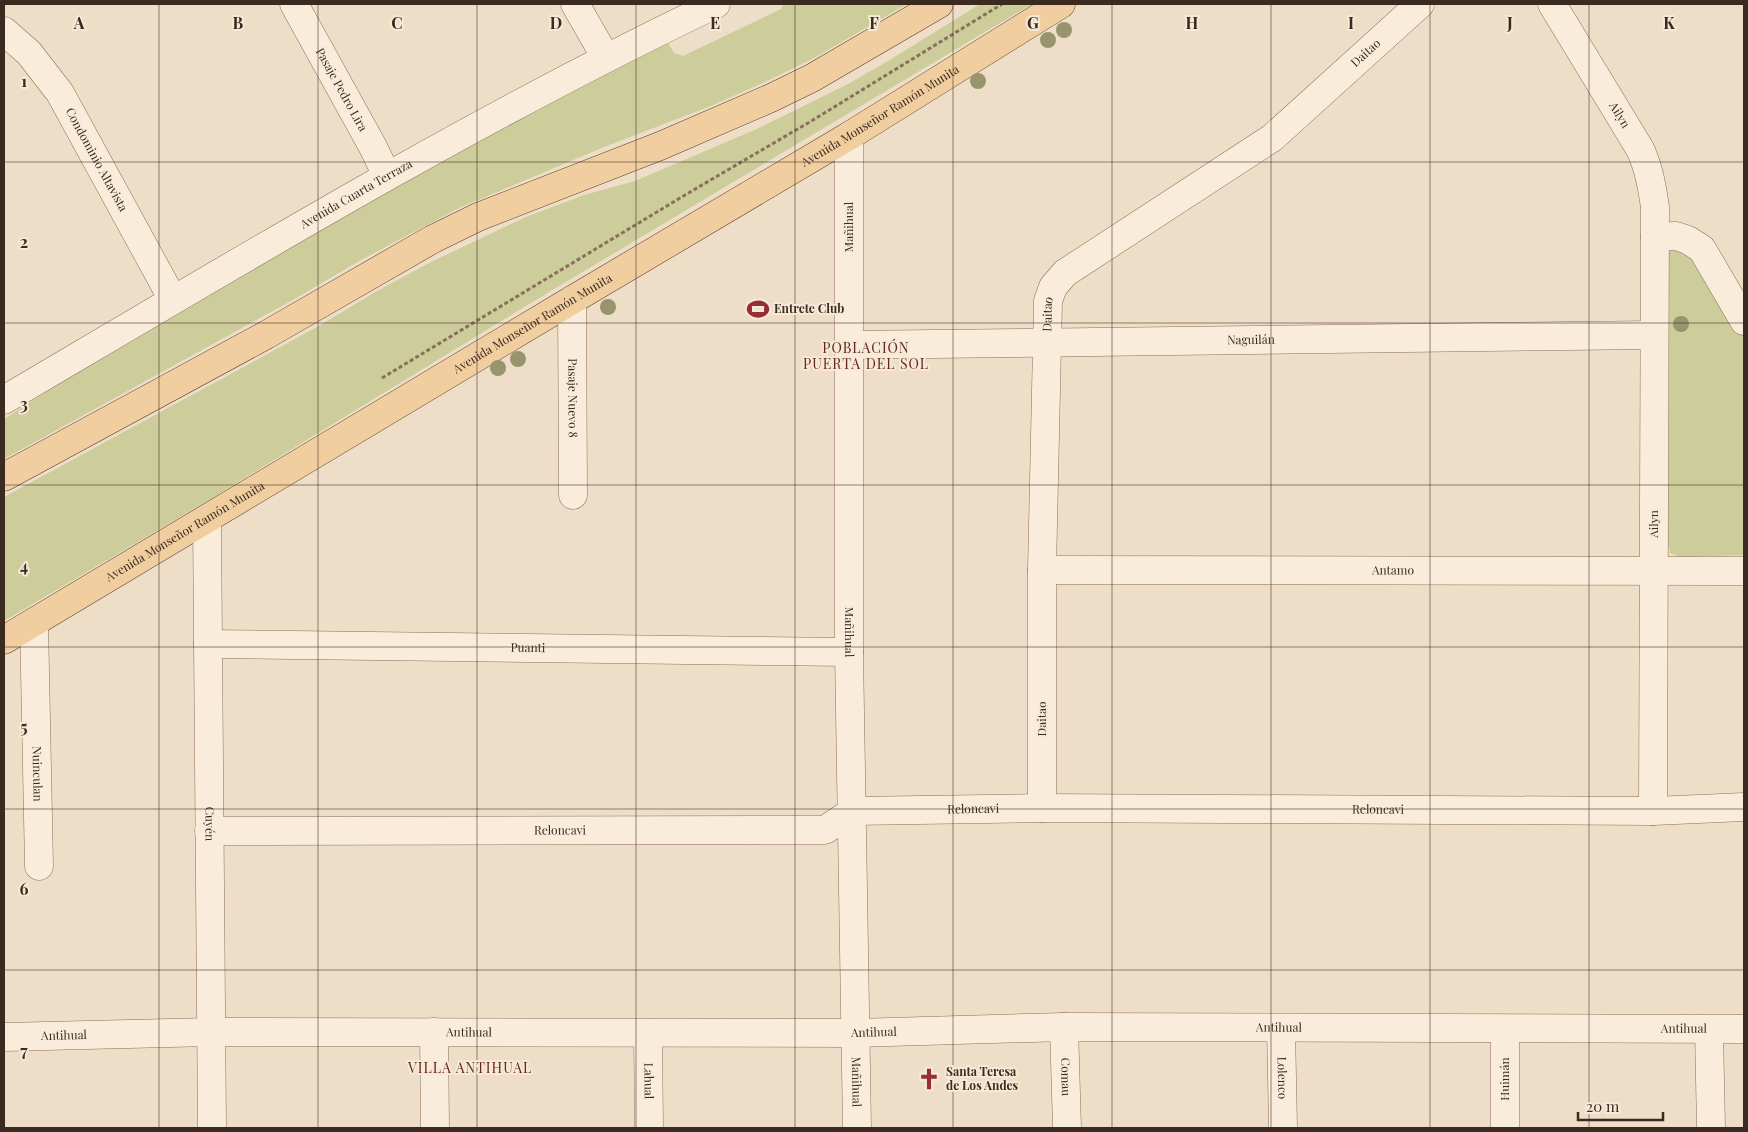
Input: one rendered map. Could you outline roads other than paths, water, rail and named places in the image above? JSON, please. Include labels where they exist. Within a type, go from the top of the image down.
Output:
[{"type":"main road","points":[[4,477],[257,340],[433,239],[478,218],[660,146],[771,98],[812,78],[938,4]]},
{"type":"main road","name":"Avenida Monseñor Ramón Munita","points":[[4,640],[848,136],[1061,4]]},
{"type":"street","name":"Pasaje Pedro Lira","points":[[294,4],[387,176]]},
{"type":"street","points":[[575,4],[606,58]]},
{"type":"street","name":"Avenida Cuarta Terraza","points":[[4,400],[387,176],[606,58],[716,4]]},
{"type":"street","name":"Daitao","points":[[1042,808],[1042,570],[1048,301],[1053,287],[1065,273],[1265,143],[1420,4]]},
{"type":"street","name":"Ailyn","points":[[1552,4],[1625,124],[1646,164],[1655,207],[1653,811]]},
{"type":"street","name":"Condominio Altavista","points":[[4,31],[29,53],[60,93],[174,300]]},
{"type":"street","name":"Mañihual","points":[[848,136],[849,652],[857,1128]]},
{"type":"street","points":[[1655,237],[1676,236],[1688,240],[1702,249],[1744,321]]},
{"type":"street","name":"Pasaje Nuevo 8","points":[[572,300],[573,495]]},
{"type":"street","name":"Naguilán","points":[[849,345],[1654,335]]},
{"type":"street","name":"Cuyén","points":[[207,519],[212,1128]]},
{"type":"street","name":"Antamo","points":[[1042,570],[1744,571]]},
{"type":"street","name":"Nuinculan","points":[[34,622],[39,866]]},
{"type":"street","name":"Puanti","points":[[208,644],[849,652]]},
{"type":"street","name":"Reloncavi","points":[[209,831],[824,830],[853,811],[1042,808],[1653,811],[1744,807]]},
{"type":"street","name":"Antihual","points":[[4,1037],[211,1032],[855,1033],[1064,1027],[1744,1029]]},
{"type":"street","name":"Comau","points":[[1064,1027],[1067,1128]]},
{"type":"street","name":"Lolenco","points":[[1281,1028],[1283,1128]]},
{"type":"street","name":"Huimán","points":[[1505,1029],[1505,1128]]},
{"type":"street","points":[[1709,1030],[1711,1128]]},
{"type":"street","points":[[434,1032],[435,1128]]},
{"type":"street","name":"Lahual","points":[[648,1033],[649,1128]]},
{"type":"place","name":"Entrete Club","points":[[758,309]]},
{"type":"place","name":"Santa Teresa de Los Andes","points":[[929,1079]]},
{"type":"district","name":"POBLACIÓN PUERTA DEL SOL","points":[[866,356]]},
{"type":"district","name":"VILLA ANTIHUAL","points":[[470,1068]]}]
